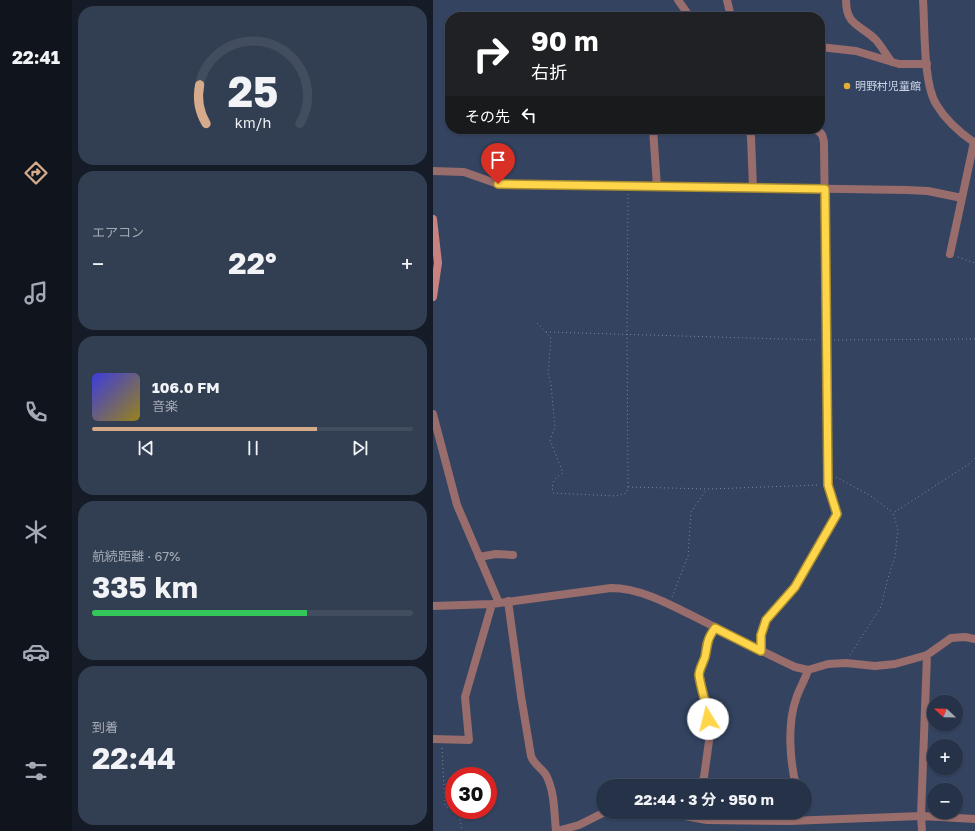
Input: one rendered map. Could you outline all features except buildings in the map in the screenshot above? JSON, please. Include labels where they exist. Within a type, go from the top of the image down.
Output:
[{"type":"street","points":[[678,0],[686,12]]},
{"type":"street","points":[[727,0],[730,12]]},
{"type":"street","points":[[846,0],[848,17],[853,23],[875,39],[892,62]]},
{"type":"street","points":[[923,0],[927,64],[931,92],[936,104],[955,127],[974,143],[950,254]]},
{"type":"street","points":[[825,48],[856,51],[899,64],[927,64]]},
{"type":"street","points":[[653,134],[657,187]]},
{"type":"street","points":[[750,134],[753,188]]},
{"type":"street","points":[[761,651],[761,635],[766,620],[795,587],[837,514],[828,485],[825,189],[823,137],[821,134]]},
{"type":"street","points":[[433,171],[463,172],[498,184],[914,190],[928,191],[962,198]]},
{"type":"street","points":[[433,219],[437,263],[433,297]]},
{"type":"street","points":[[433,414],[434,424],[445,455],[457,505],[479,557],[495,604],[465,697],[469,740],[437,739]]},
{"type":"street","points":[[479,557],[496,554],[513,555]]},
{"type":"street","points":[[433,606],[495,604],[620,588],[649,596],[669,604],[761,651],[795,667],[808,670],[828,664],[846,663],[875,666],[895,664],[927,655],[951,638],[965,637],[975,639]]},
{"type":"street","points":[[509,601],[521,696],[531,756],[533,762],[545,773],[550,782],[556,831],[579,825],[596,816]]},
{"type":"street","points":[[703,779],[709,741],[707,708],[699,674],[705,657],[706,644],[715,628]]},
{"type":"street","points":[[922,824],[927,655]]},
{"type":"street","points":[[794,779],[791,765],[791,717],[796,698],[805,681],[808,670]]},
{"type":"street","points":[[704,819],[922,824],[975,819]]},
{"type":"path","points":[[537,323],[551,338],[548,374],[551,384],[555,427],[550,440],[563,473],[553,481],[553,493],[617,496],[625,493],[627,487],[629,187]]},
{"type":"path","points":[[950,254],[975,263]]},
{"type":"path","points":[[546,332],[827,340],[975,339]]},
{"type":"path","points":[[893,513],[969,464],[975,458]]},
{"type":"path","points":[[828,474],[871,496],[893,513],[898,529],[895,556],[881,607],[846,663]]},
{"type":"path","points":[[627,487],[707,489],[828,485]]},
{"type":"path","points":[[669,604],[688,556],[691,512],[707,489]]},
{"type":"path","points":[[437,739],[445,806],[459,813],[462,831]]},
{"type":"place","name":"明野村児童館","points":[[847,86]]},
{"type":"route","points":[[498,184],[825,189],[828,485],[837,514],[795,587],[766,620],[761,635],[761,651],[715,628],[710,634],[706,644],[705,657],[699,674],[708,719]]}]
